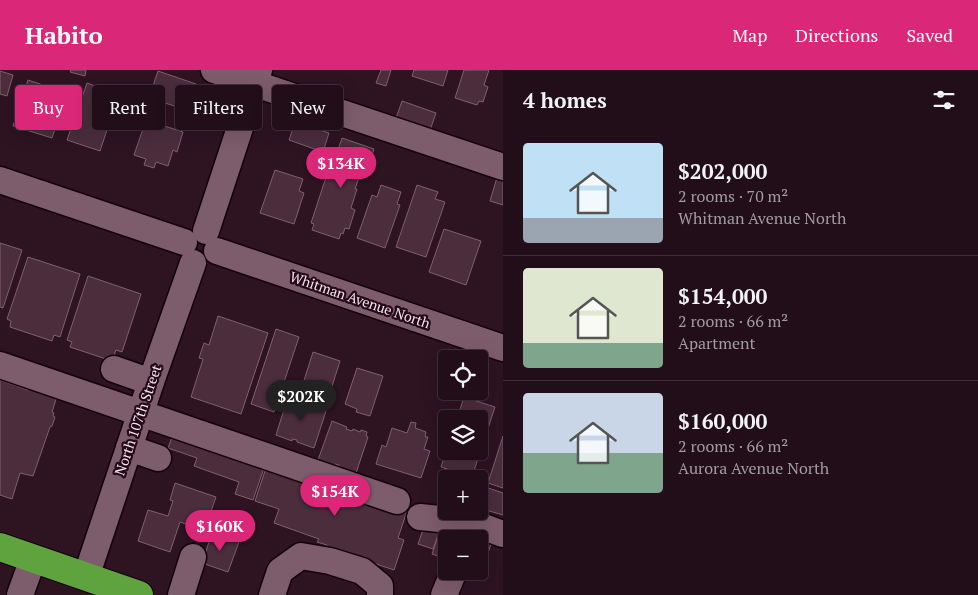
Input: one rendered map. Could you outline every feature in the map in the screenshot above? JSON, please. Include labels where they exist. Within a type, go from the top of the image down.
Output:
[{"type":"highway","points":[[0,547],[139,595]]},
{"type":"street","points":[[214,70],[257,77],[503,167]]},
{"type":"street","name":"North 107th Street","points":[[86,577],[140,413],[200,247],[257,77]]},
{"type":"street","name":"Whitman Avenue North","points":[[0,180],[503,348]]},
{"type":"street","points":[[0,365],[397,501]]},
{"type":"street","points":[[114,369],[151,382]]},
{"type":"street","points":[[129,448],[158,458]]},
{"type":"street","points":[[420,517],[470,522],[503,534]]},
{"type":"street","points":[[272,595],[280,571],[301,556],[330,561],[362,571],[380,586],[380,595]]},
{"type":"street","points":[[181,595],[193,557]]},
{"type":"street","points":[[20,595],[33,559]]},
{"type":"street","points":[[444,595],[450,580]]},
{"type":"building","points":[[71,70],[86,70],[85,76],[70,72]]},
{"type":"building","points":[[381,70],[391,70],[386,86],[376,83]]},
{"type":"building","points":[[414,70],[448,70],[443,86],[412,76]]},
{"type":"building","points":[[464,70],[489,70],[484,85],[488,87],[483,102],[479,101],[477,105],[455,98]]},
{"type":"building","points":[[0,71],[13,75],[7,96],[0,94]]},
{"type":"building","points":[[158,71],[196,84],[175,85],[175,106],[165,103],[165,85],[153,85]]},
{"type":"building","points":[[28,80],[43,85],[26,85]]},
{"type":"building","points":[[87,83],[93,85],[92,130],[107,130],[100,151],[67,140],[71,130],[82,130],[82,97]]},
{"type":"building","points":[[402,101],[436,113],[428,136],[394,124]]},
{"type":"building","points":[[165,126],[183,132],[177,152],[173,150],[168,166],[156,162],[154,168],[144,165],[146,159],[134,155],[143,130],[165,130]]},
{"type":"building","points":[[26,130],[55,130],[52,138]]},
{"type":"building","points":[[292,130],[320,130],[329,133],[323,152],[289,140]]},
{"type":"building","points":[[342,138],[374,149],[366,173],[361,172],[355,189],[357,189],[351,208],[355,210],[349,229],[345,228],[339,239],[312,230],[314,224],[311,223],[331,162],[334,162]]},
{"type":"building","points":[[275,170],[303,179],[299,191],[304,193],[294,224],[260,213]]},
{"type":"building","points":[[498,174],[503,176],[503,205],[490,201]]},
{"type":"building","points":[[381,185],[401,192],[397,204],[400,205],[385,248],[357,238],[372,195],[377,197]]},
{"type":"building","points":[[417,185],[438,192],[435,199],[445,202],[426,257],[396,247]]},
{"type":"building","points":[[444,229],[481,241],[466,285],[429,272]]},
{"type":"building","points":[[0,243],[22,250],[3,308],[0,307]]},
{"type":"building","points":[[28,257],[80,274],[60,337],[54,335],[52,341],[10,327],[11,321],[7,319]]},
{"type":"building","points":[[88,276],[141,294],[122,352],[116,350],[112,361],[70,347],[72,342],[67,340]]},
{"type":"building","points":[[218,316],[268,333],[241,414],[191,397],[203,359],[199,358],[204,343],[209,345]]},
{"type":"building","points":[[276,329],[299,337],[274,412],[251,404]]},
{"type":"building","points":[[313,352],[340,361],[328,399],[301,390]]},
{"type":"building","points":[[357,368],[383,376],[370,416],[356,412],[357,409],[345,404]]},
{"type":"building","points":[[0,380],[28,390],[30,384],[58,393],[52,412],[55,417],[33,476],[20,473],[12,499],[0,495]]},
{"type":"building","points":[[290,395],[305,402],[304,404],[327,408],[314,448],[297,442],[297,440],[292,439],[292,441],[276,435]]},
{"type":"building","points":[[463,400],[473,400],[495,407],[488,428],[488,410],[460,410]]},
{"type":"building","points":[[332,421],[352,431],[353,429],[367,432],[366,436],[368,437],[356,473],[339,467],[339,465],[318,460]]},
{"type":"building","points":[[411,422],[416,423],[415,428],[426,432],[425,437],[428,437],[424,449],[430,451],[421,478],[376,464],[382,445],[386,447],[392,428],[407,433]]},
{"type":"building","points":[[503,436],[503,488],[488,483]]},
{"type":"building","points":[[172,437],[264,468],[253,500],[235,494],[239,482],[194,466],[197,458],[168,448]]},
{"type":"building","points":[[443,460],[478,460],[474,470],[450,470],[441,467]]},
{"type":"building","points":[[267,465],[407,511],[398,538],[404,540],[394,570],[326,547],[327,545],[317,542],[319,539],[274,523],[279,509],[255,501]]},
{"type":"building","points":[[175,483],[216,497],[210,514],[204,512],[201,520],[197,519],[194,527],[180,522],[170,552],[138,541],[148,510],[168,516],[173,501],[170,500]]},
{"type":"building","points":[[488,488],[503,493],[503,515],[488,511]]},
{"type":"building","points":[[425,524],[440,529],[438,530],[433,549],[418,544]]},
{"type":"building","points":[[442,524],[460,530],[440,530]]},
{"type":"building","points":[[212,533],[239,542],[228,572],[202,563]]},
{"type":"building","points":[[438,536],[438,556],[432,554]]},
{"type":"building","points":[[488,540],[492,541],[488,553]]}]
